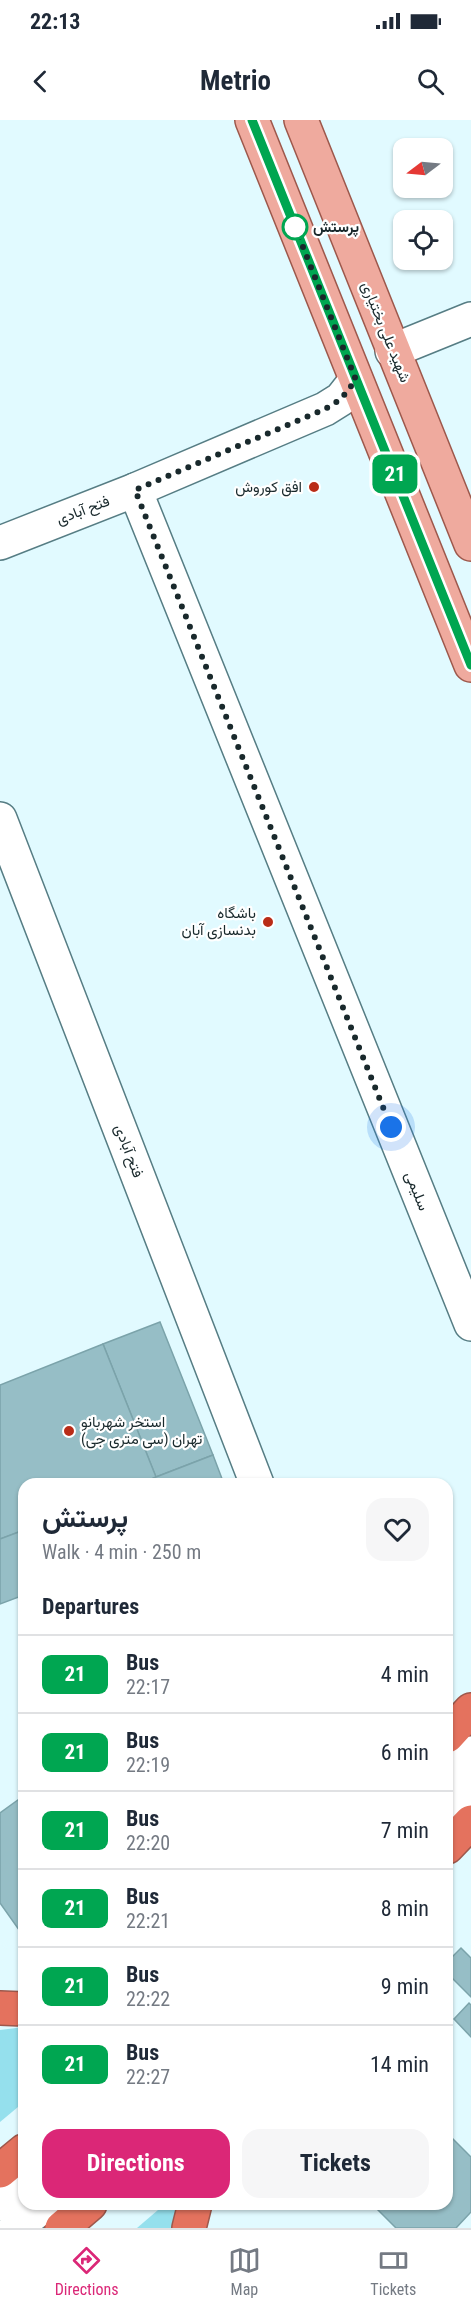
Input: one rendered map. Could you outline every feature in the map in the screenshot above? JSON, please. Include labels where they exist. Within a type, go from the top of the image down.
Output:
[{"type":"highway","points":[[453,1730],[471,1710]]},
{"type":"highway","points":[[453,1841],[471,1822]]},
{"type":"highway","points":[[0,2008],[18,2009]]},
{"type":"highway","points":[[0,2171],[18,2156]]},
{"type":"highway","points":[[62,2228],[83,2210]]},
{"type":"highway","points":[[189,2228],[194,2210]]},
{"type":"main road","points":[[252,120],[471,665]]},
{"type":"main road","name":"شهید علی بختیاری","points":[[301,120],[471,544]]},
{"type":"main road","points":[[356,380],[392,351]]},
{"type":"street","points":[[392,351],[471,319]]},
{"type":"street","name":"فتح آبادی","points":[[0,543],[135,490],[325,409],[341,399],[356,380]]},
{"type":"street","name":"سلیمی","points":[[135,490],[471,1324]]},
{"type":"street","name":"فتح آبادی","points":[[0,819],[255,1478]]},
{"type":"street","points":[[453,1771],[471,1753]]},
{"type":"street","points":[[453,1803],[471,1784]]},
{"type":"street","points":[[0,2204],[18,2190]]},
{"type":"street","points":[[15,2228],[38,2210]]},
{"type":"shaded area","points":[[18,2028],[18,2107],[0,2122],[0,2030]]},
{"type":"shaded area","points":[[158,2210],[182,2210],[177,2228],[137,2228]]},
{"type":"building","points":[[160,1322],[213,1455],[156,1477],[103,1344]]},
{"type":"building","name":"استخر شهربانو تهران (سی متری جی)","points":[[103,1344],[156,1477],[18,1478],[18,1532],[0,1539],[0,1385]]},
{"type":"building","points":[[213,1455],[222,1478],[154,1478]]},
{"type":"building","points":[[18,1532],[18,1597],[0,1604],[0,1539]]},
{"type":"building","points":[[18,1800],[18,1928],[0,1903],[0,1813]]},
{"type":"building","points":[[461,1948],[471,1958],[471,1997],[453,1979],[453,1956]]},
{"type":"building","points":[[469,2003],[471,2005],[471,2037],[454,2019]]},
{"type":"building","points":[[453,2139],[471,2157],[471,2212],[456,2228],[396,2228],[378,2210],[453,2210]]},
{"type":"bus line","name":"21","points":[[252,120],[471,665]]},
{"type":"place","name":"پرستش","points":[[295,227]]},
{"type":"place","name":"افق کوروش","points":[[314,487]]},
{"type":"place","name":"باشگاه بدنسازی آبان","points":[[268,922]]},
{"type":"place","name":"استخر شهربانو تهران (سی متری جی)","points":[[69,1431]]},
{"type":"route","points":[[295,227],[356,380],[341,399],[325,409],[135,490],[391,1127]]}]
